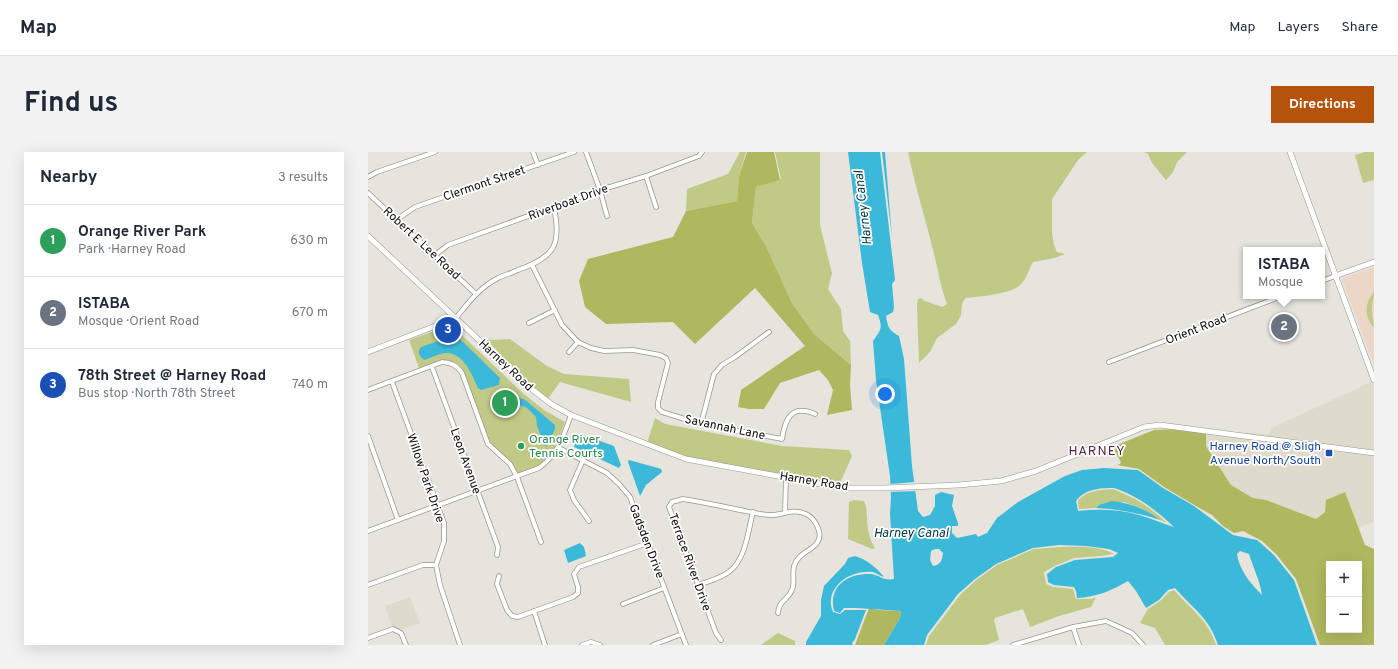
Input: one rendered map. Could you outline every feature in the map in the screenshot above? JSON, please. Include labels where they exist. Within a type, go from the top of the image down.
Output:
[{"type":"street","points":[[368,177],[377,172],[435,152]]},
{"type":"street","points":[[534,152],[538,165]]},
{"type":"street","name":"Clermont Street","points":[[396,220],[415,207],[574,152]]},
{"type":"street","points":[[586,152],[600,190],[607,216]]},
{"type":"street","name":"Riverboat Drive","points":[[435,256],[448,245],[554,208],[600,190],[646,176],[699,156],[702,152]]},
{"type":"street","points":[[1290,152],[1374,380]]},
{"type":"street","points":[[646,176],[656,207]]},
{"type":"street","name":"Robert E Lee Road","points":[[368,193],[476,294]]},
{"type":"street","points":[[368,352],[456,318],[476,294],[498,278],[542,260],[551,251],[556,240],[556,220],[554,208]]},
{"type":"street","name":"Harney Road","points":[[368,236],[539,395],[551,404],[571,415],[686,458],[831,486],[884,488],[959,485],[1001,481],[1036,471],[1144,427],[1160,425],[1374,453]]},
{"type":"street","points":[[1325,280],[1374,262]]},
{"type":"street","name":"Savannah Lane","points":[[532,265],[562,325],[578,342],[604,352],[633,350],[660,354],[666,358],[668,364],[658,402],[658,408],[662,412],[701,424],[782,439],[784,425],[789,416],[798,411],[807,410],[815,414]]},
{"type":"street","name":"Orient Road","points":[[1109,362],[1274,299]]},
{"type":"street","points":[[529,323],[555,310]]},
{"type":"street","points":[[701,424],[714,374],[718,368],[769,332]]},
{"type":"street","points":[[570,352],[578,342]]},
{"type":"street","points":[[368,390],[442,362],[450,363],[456,366],[462,373],[488,444],[510,464],[517,477],[541,542]]},
{"type":"street","name":"Leon Avenue","points":[[432,367],[498,547],[497,555]]},
{"type":"street","name":"Willow Park Drive","points":[[392,382],[444,523],[444,541],[436,565],[440,585],[460,645]]},
{"type":"street","points":[[368,531],[538,468],[549,461],[559,448],[571,415]]},
{"type":"street","points":[[368,436],[398,520]]},
{"type":"street","name":"Gadsden Drive","points":[[559,448],[607,473],[630,497],[686,645]]},
{"type":"street","points":[[583,460],[570,490],[574,500],[589,521]]},
{"type":"street","points":[[785,512],[786,477]]},
{"type":"street","name":"Terrace River Drive","points":[[721,640],[716,633],[669,507],[672,502],[683,499],[770,515],[792,511],[808,515],[817,526],[819,534],[818,541],[815,545],[804,552],[795,564],[792,590],[779,605],[778,613]]},
{"type":"street","points":[[698,585],[730,571],[738,563],[753,512]]},
{"type":"street","points":[[499,576],[497,584],[507,610],[512,616],[518,617],[578,593],[578,587],[574,574],[579,567],[648,543]]},
{"type":"street","points":[[368,584],[423,565],[436,565]]},
{"type":"street","points":[[623,604],[664,588]]},
{"type":"street","points":[[534,611],[545,645]]},
{"type":"street","points":[[1013,645],[1073,627],[1106,621],[1132,633],[1143,645]]},
{"type":"street","points":[[1073,627],[1079,645]]},
{"type":"street","points":[[368,638],[393,629],[401,634],[406,645]]},
{"type":"street","points":[[653,645],[682,634]]},
{"type":"street","points":[[1027,640],[1029,645]]},
{"type":"street","points":[[582,645],[591,642],[600,645]]},
{"type":"shaded area","points":[[1374,267],[1374,365],[1342,279]]},
{"type":"shaded area","points":[[1369,374],[1374,387],[1374,451],[1229,432],[1269,434],[1271,428],[1369,383],[1371,381],[1368,375]]},
{"type":"shaded area","points":[[1206,433],[1374,455],[1374,522],[1358,528],[1345,492],[1316,519],[1266,500],[1253,498],[1231,485],[1206,446]]},
{"type":"shaded area","points":[[410,597],[420,623],[400,630],[392,627],[385,606]]},
{"type":"green space","points":[[740,152],[746,152],[739,176],[737,201],[686,211],[687,189],[728,174]]},
{"type":"green space","points":[[747,152],[774,152],[780,180],[756,187],[752,223],[766,246],[792,303],[814,334],[851,365],[850,385],[852,410],[827,415],[833,390],[828,380],[819,370],[780,383],[764,409],[738,407],[741,390],[805,346],[755,288],[695,344],[673,322],[606,324],[585,307],[579,281],[588,259],[673,237],[686,211],[737,201],[739,176]]},
{"type":"green space","points":[[775,152],[820,152],[820,225],[832,273],[828,289],[841,309],[843,331],[850,341],[851,365],[814,334],[792,303],[766,246],[752,223],[756,187],[781,179]]},
{"type":"green space","points":[[908,152],[1087,152],[1078,160],[1052,199],[1052,233],[1054,245],[1057,252],[1065,254],[1055,258],[1033,262],[1024,281],[1015,289],[993,295],[965,298],[962,304],[961,315],[956,324],[937,338],[930,352],[919,363],[918,299],[921,298],[942,307],[947,304]]},
{"type":"green space","points":[[1144,152],[1187,152],[1177,162],[1173,172],[1166,180],[1152,163],[1148,154]]},
{"type":"green space","points":[[1365,152],[1374,152],[1374,180],[1363,183],[1355,155]]},
{"type":"green space","points":[[1374,292],[1372,310],[1374,328],[1368,319],[1366,310],[1368,301]]},
{"type":"green space","points":[[451,325],[525,395],[544,410],[565,422],[553,452],[547,460],[540,465],[518,475],[489,442],[464,373],[458,364],[451,361],[442,361],[419,368],[409,340]]},
{"type":"green space","points":[[510,339],[547,366],[564,374],[629,379],[631,402],[560,382],[547,400],[529,385],[487,340]]},
{"type":"green space","points":[[655,418],[665,424],[782,446],[849,450],[852,456],[840,483],[779,475],[695,460],[647,443]]},
{"type":"green space","points":[[1179,429],[1206,433],[1206,446],[1231,485],[1253,498],[1266,500],[1316,519],[1325,512],[1326,500],[1345,492],[1365,545],[1374,549],[1374,645],[1320,645],[1296,579],[1276,554],[1262,541],[1243,531],[1234,533],[1223,526],[1212,515],[1164,487],[1139,469],[1117,465],[1121,462],[1112,447],[1154,430]]},
{"type":"green space","points":[[1113,489],[1142,503],[1167,523],[1141,508],[1124,502],[1099,505],[1096,508],[1079,509],[1078,501],[1081,497],[1094,491]]},
{"type":"green space","points":[[854,500],[864,501],[865,503],[869,533],[875,548],[872,549],[848,539],[849,502]]},
{"type":"green space","points":[[1059,547],[1094,548],[1114,554],[1074,558],[1044,572],[1046,584],[1053,587],[1073,589],[1076,599],[1092,599],[1096,597],[1091,607],[1059,616],[1030,627],[1023,609],[995,618],[994,620],[999,640],[986,645],[926,645],[929,636],[960,595],[976,580],[997,565],[1034,549]]},
{"type":"green space","points":[[1174,590],[1203,621],[1216,645],[1165,645],[1155,628],[1140,623],[1148,609],[1160,601],[1169,592]]},
{"type":"green space","points":[[869,608],[901,611],[900,618],[884,645],[855,645]]},
{"type":"green space","points":[[778,633],[795,641],[795,645],[761,645]]},
{"type":"water","name":"Harney Canal","points":[[848,152],[880,152],[895,280],[892,284],[893,312],[886,316],[887,323],[890,328],[899,336],[904,359],[912,466],[918,511],[923,517],[930,515],[935,506],[935,495],[941,492],[954,495],[952,506],[958,526],[952,526],[952,533],[957,538],[976,534],[978,537],[987,533],[997,518],[1018,502],[1065,476],[1082,470],[1104,468],[1138,470],[1163,488],[1194,506],[1233,535],[1257,540],[1274,555],[1294,580],[1317,645],[1218,645],[1210,627],[1205,620],[1175,588],[1168,590],[1159,600],[1146,608],[1128,581],[1103,593],[1077,598],[1074,587],[1054,585],[1048,582],[1047,574],[1056,567],[1075,560],[1113,557],[1118,553],[1109,549],[1086,546],[1059,545],[1033,548],[996,564],[975,579],[958,594],[927,635],[924,645],[884,645],[900,618],[901,611],[844,608],[840,613],[834,611],[833,602],[837,588],[848,579],[863,574],[871,574],[884,579],[894,579],[890,514],[890,476],[876,380],[873,341],[881,326],[878,315],[870,312],[862,263]],"holes":[[[1114,488],[1123,491],[1146,504],[1174,527],[1131,513],[1101,510],[1078,511],[1076,501],[1084,494],[1093,490]],[[939,549],[943,553],[941,562],[938,565],[933,566],[930,560],[931,551]],[[1240,551],[1249,554],[1262,595],[1243,571],[1237,554]]]},
{"type":"water","points":[[882,152],[885,152],[892,238]]},
{"type":"water","points":[[450,337],[459,338],[500,378],[499,385],[481,390],[478,388],[462,360],[452,354],[445,353],[424,360],[420,355],[419,351],[421,347]]},
{"type":"water","points":[[519,398],[524,399],[555,425],[555,429],[547,446],[545,446],[537,426],[536,417],[526,407],[521,406],[517,400]]},
{"type":"water","points":[[581,434],[614,446],[621,465],[619,468],[574,447],[577,437]]},
{"type":"water","points":[[629,460],[661,469],[662,472],[646,485],[640,496],[628,462]]},
{"type":"water","points":[[1112,501],[1138,507],[1160,520],[1144,515],[1112,509],[1096,508],[1099,505]]},
{"type":"water","points":[[580,543],[584,547],[586,556],[568,563],[564,550]]},
{"type":"water","points":[[855,556],[871,564],[884,577],[873,572],[864,572],[848,577],[835,588],[831,603],[833,612],[840,614],[845,610],[866,610],[852,643],[853,645],[806,645],[806,642],[821,616],[821,600],[824,586],[845,564],[848,558]]},
{"type":"pier","points":[[916,482],[917,491],[889,492],[889,484]]},
{"type":"place","name":"ISTABA","points":[[1284,327]]},
{"type":"place","name":"78th Street @ Harney Road","points":[[448,330]]},
{"type":"place","name":"Orange River Park","points":[[505,403]]},
{"type":"place","name":"Orange River Tennis Courts","points":[[521,446]]},
{"type":"place","name":"Harney Road @ Sligh Avenue North/South","points":[[1329,453]]},
{"type":"district","name":"HARNEY","points":[[1097,450]]}]
